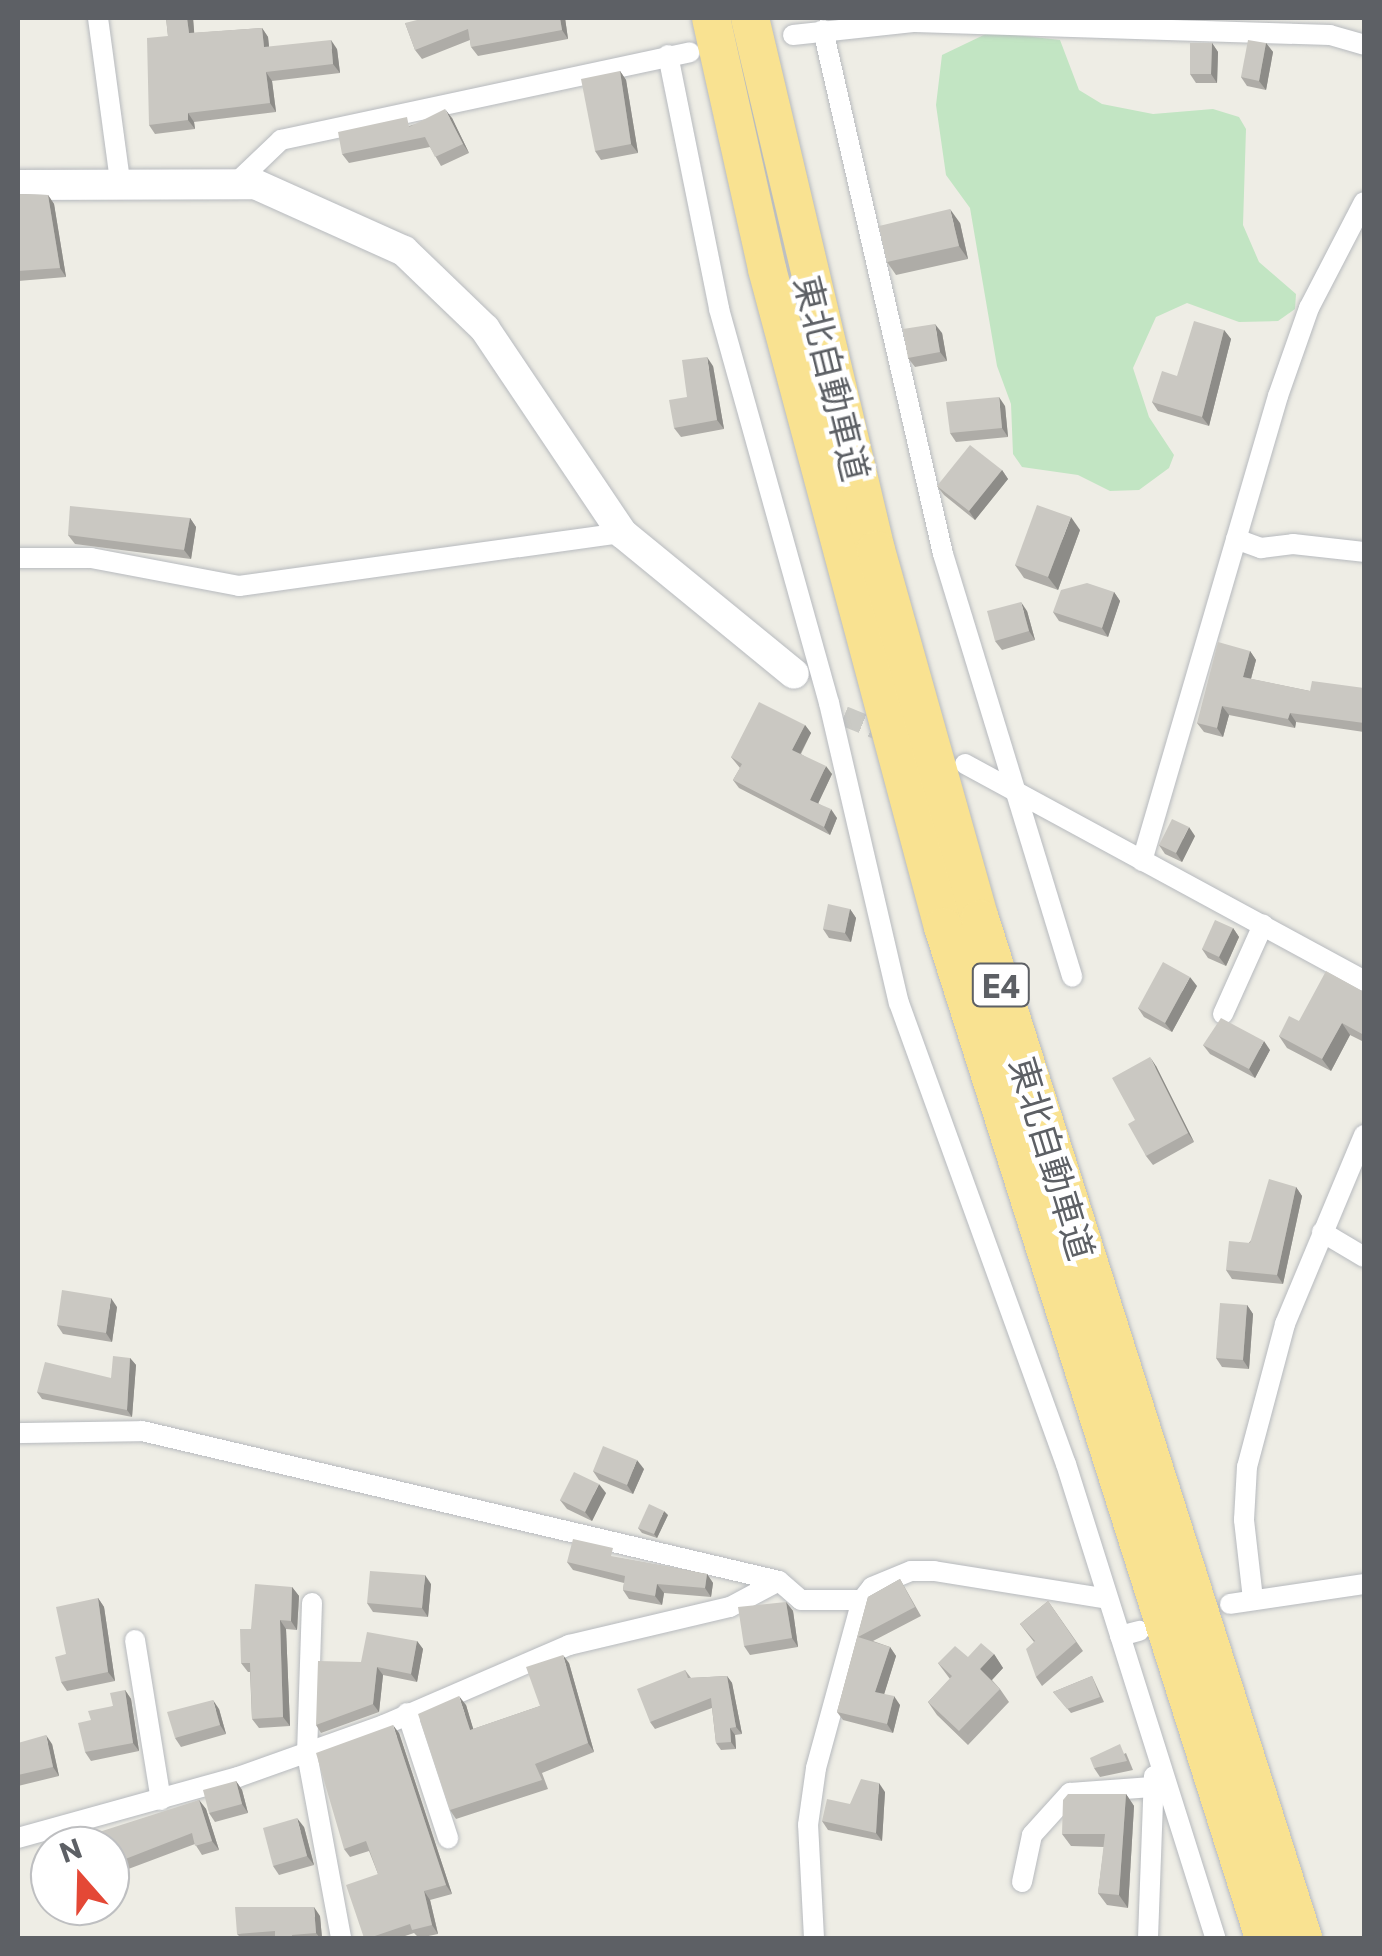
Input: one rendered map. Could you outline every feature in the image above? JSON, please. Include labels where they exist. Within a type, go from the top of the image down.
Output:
[{"type":"highway","name":"東北自動車道","points":[[712,18],[766,269],[943,927],[1264,1938]]},
{"type":"highway","name":"東北自動車道","points":[[750,18],[876,550],[980,918],[1303,1938]]},
{"type":"street","points":[[98,18],[120,181]]},
{"type":"street","points":[[793,35],[915,22],[1330,35],[1364,44]]},
{"type":"street","points":[[824,30],[943,554],[1072,977]]},
{"type":"street","points":[[237,182],[281,140],[690,52]]},
{"type":"street","points":[[668,55],[719,309],[836,709],[899,1003],[998,1262],[1108,1600],[1130,1633],[1162,1767],[1216,1938]]},
{"type":"street","points":[[18,185],[237,182],[359,226],[404,251],[443,284],[485,329],[622,534],[836,709]]},
{"type":"street","points":[[1142,861],[1308,308],[1364,202]]},
{"type":"street","points":[[18,558],[92,558],[238,586],[622,534]]},
{"type":"street","points":[[1236,539],[1260,548],[1293,544],[1364,552]]},
{"type":"street","points":[[965,764],[1364,981]]},
{"type":"street","points":[[1222,1014],[1262,925]]},
{"type":"street","points":[[1253,1599],[1244,1520],[1248,1467],[1285,1324],[1364,1135]]},
{"type":"street","points":[[1322,1232],[1364,1257]]},
{"type":"street","points":[[18,1433],[142,1431],[780,1581],[802,1600],[862,1600]]},
{"type":"street","points":[[814,1938],[808,1825],[820,1754],[862,1600],[878,1583],[910,1571],[1108,1600]]},
{"type":"street","points":[[18,1838],[162,1800],[307,1754],[570,1644],[730,1607],[780,1581]]},
{"type":"street","points":[[1230,1604],[1364,1584]]},
{"type":"street","points":[[312,1603],[307,1754],[341,1938]]},
{"type":"street","points":[[134,1640],[162,1800]]},
{"type":"street","points":[[407,1713],[448,1838]]},
{"type":"street","points":[[1148,1938],[1152,1787],[1162,1767]]},
{"type":"street","points":[[1022,1882],[1032,1836],[1070,1793],[1152,1787]]},
{"type":"green space","points":[[990,32],[1060,40],[1079,90],[1102,104],[1153,114],[1213,109],[1239,117],[1246,129],[1243,225],[1259,262],[1296,294],[1295,309],[1278,321],[1239,322],[1187,303],[1156,317],[1133,368],[1149,417],[1174,455],[1169,468],[1139,490],[1110,491],[1078,475],[1022,467],[1013,454],[1011,404],[997,366],[970,208],[946,175],[936,105],[942,55]]},
{"type":"building","points":[[166,18],[187,18],[189,33],[262,28],[264,47],[331,40],[333,64],[266,72],[270,103],[188,113],[188,120],[149,125],[147,38],[168,36]]},
{"type":"building","points":[[425,18],[560,18],[562,30],[471,47],[468,29],[415,50],[405,23]]},
{"type":"building","points":[[1248,40],[1266,43],[1259,81],[1241,77]]},
{"type":"building","points":[[1190,43],[1212,43],[1211,74],[1190,74]]},
{"type":"building","points":[[620,71],[631,144],[595,151],[581,79]]},
{"type":"building","points":[[445,109],[463,144],[435,157],[425,137],[342,154],[338,132],[407,117],[409,127]]},
{"type":"building","points":[[18,194],[48,195],[60,268],[18,271]]},
{"type":"building","points":[[950,209],[959,246],[887,262],[879,226]]},
{"type":"building","points":[[1194,321],[1224,330],[1202,417],[1152,402],[1162,371],[1177,376]]},
{"type":"building","points":[[935,324],[940,352],[908,358],[903,329]]},
{"type":"building","points":[[707,357],[717,420],[674,428],[669,400],[687,397],[682,360]]},
{"type":"building","points":[[999,397],[1002,428],[950,433],[946,402]]},
{"type":"building","points":[[970,445],[1002,470],[969,511],[937,486]]},
{"type":"building","points":[[1037,505],[1071,517],[1048,577],[1015,565]]},
{"type":"building","points":[[70,506],[190,518],[184,550],[68,535]]},
{"type":"building","points":[[1087,583],[1114,592],[1102,628],[1053,612],[1061,590]]},
{"type":"building","points":[[1021,602],[1029,631],[995,641],[987,611]]},
{"type":"building","points":[[1218,642],[1250,651],[1243,677],[1310,691],[1312,681],[1364,688],[1364,723],[1290,713],[1288,719],[1222,706],[1217,728],[1197,723]]},
{"type":"building","points":[[759,702],[805,725],[792,750],[826,766],[810,800],[831,809],[824,827],[733,780],[742,764],[731,757]]},
{"type":"building","points":[[1172,819],[1189,827],[1176,853],[1159,845]]},
{"type":"building","points":[[828,904],[850,909],[845,933],[823,929]]},
{"type":"building","points":[[1215,920],[1233,928],[1219,957],[1202,949]]},
{"type":"building","points":[[1163,962],[1190,977],[1165,1023],[1138,1008]]},
{"type":"building","points":[[1326,971],[1364,992],[1364,1035],[1342,1023],[1322,1059],[1279,1036],[1289,1016],[1299,1021]]},
{"type":"building","points":[[1221,1018],[1264,1041],[1249,1069],[1203,1045]]},
{"type":"building","points":[[1150,1057],[1188,1133],[1146,1156],[1128,1124],[1135,1120],[1112,1078]]},
{"type":"building","points":[[1269,1179],[1296,1187],[1277,1275],[1226,1270],[1229,1241],[1250,1243]]},
{"type":"building","points":[[62,1290],[111,1298],[106,1333],[57,1325]]},
{"type":"building","points":[[1220,1303],[1247,1305],[1243,1360],[1216,1358]]},
{"type":"building","points":[[113,1356],[130,1358],[127,1410],[37,1392],[45,1362],[111,1378]]},
{"type":"building","points":[[603,1446],[637,1460],[627,1485],[593,1471]]},
{"type":"building","points":[[574,1472],[599,1484],[585,1512],[560,1500]]},
{"type":"building","points":[[649,1504],[664,1511],[654,1534],[638,1528]]},
{"type":"building","points":[[573,1539],[613,1548],[611,1556],[707,1574],[705,1588],[657,1584],[655,1596],[623,1590],[625,1576],[567,1562]]},
{"type":"building","points":[[370,1571],[425,1575],[422,1608],[367,1603]]},
{"type":"building","points":[[900,1579],[915,1607],[858,1637],[890,1647],[875,1692],[894,1696],[887,1724],[837,1712],[868,1597]]},
{"type":"building","points":[[255,1584],[292,1587],[291,1621],[280,1620],[283,1717],[252,1719],[250,1663],[241,1663],[240,1629],[251,1629]]},
{"type":"building","points":[[98,1598],[108,1672],[61,1682],[55,1657],[66,1654],[56,1607]]},
{"type":"building","points":[[1048,1601],[1076,1642],[1036,1677],[1026,1649],[1035,1641],[1020,1624]]},
{"type":"building","points":[[786,1602],[792,1638],[744,1646],[738,1607]]},
{"type":"building","points":[[367,1632],[417,1641],[411,1674],[377,1667],[373,1704],[316,1725],[318,1661],[361,1662]]},
{"type":"building","points":[[981,1643],[994,1654],[980,1669],[1000,1689],[959,1731],[928,1702],[952,1676],[938,1663],[955,1646],[968,1657]]},
{"type":"building","points":[[563,1655],[588,1743],[535,1764],[542,1780],[450,1810],[418,1714],[459,1696],[470,1730],[540,1706],[526,1667]]},
{"type":"building","points":[[685,1670],[688,1678],[727,1676],[736,1727],[730,1728],[731,1742],[716,1743],[711,1698],[650,1722],[637,1689]]},
{"type":"building","points":[[1092,1676],[1100,1697],[1067,1709],[1053,1692]]},
{"type":"building","points":[[125,1690],[133,1743],[85,1752],[78,1723],[91,1720],[88,1711],[113,1706],[110,1693]]},
{"type":"building","points":[[213,1700],[220,1725],[175,1738],[167,1712]]},
{"type":"building","points":[[393,1725],[446,1885],[424,1891],[432,1925],[412,1930],[410,1924],[364,1938],[346,1885],[378,1874],[366,1841],[344,1849],[316,1753]]},
{"type":"building","points":[[46,1735],[53,1767],[18,1775],[18,1743]]},
{"type":"building","points":[[1120,1744],[1127,1761],[1094,1768],[1090,1758]]},
{"type":"building","points":[[861,1779],[879,1783],[876,1833],[822,1821],[827,1799],[850,1804]]},
{"type":"building","points":[[236,1781],[242,1804],[209,1813],[203,1790]]},
{"type":"building","points":[[1068,1794],[1126,1794],[1119,1895],[1098,1893],[1105,1834],[1062,1834],[1063,1800]]},
{"type":"building","points":[[199,1800],[212,1841],[195,1846],[192,1833],[130,1857],[130,1826],[118,1826]]},
{"type":"building","points":[[297,1818],[307,1856],[273,1866],[263,1828]]},
{"type":"building","points":[[235,1907],[314,1907],[316,1933],[292,1938],[275,1938],[275,1931],[237,1934]]},
{"type":"tunnel","points":[[844,716],[893,736]]}]
